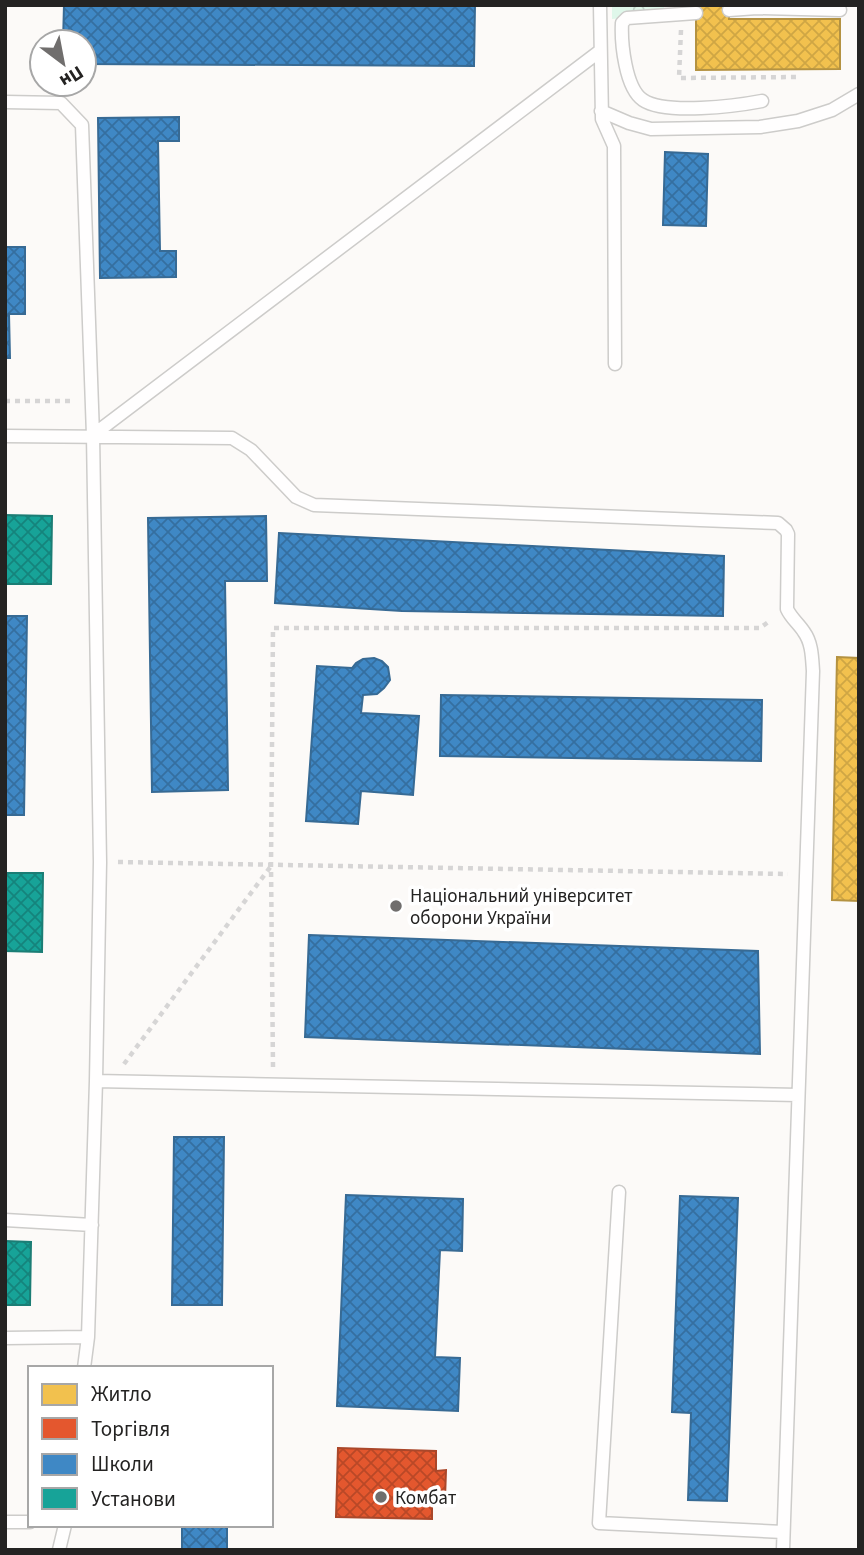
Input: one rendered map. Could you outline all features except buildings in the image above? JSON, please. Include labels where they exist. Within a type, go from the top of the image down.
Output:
[{"type":"lane","points":[[600,5],[601,111],[614,146],[615,364]]},
{"type":"lane","points":[[729,10],[757,6],[840,10]]},
{"type":"lane","points":[[696,13],[627,18],[622,23],[624,63],[633,87],[642,100],[676,108],[741,105],[762,101]]},
{"type":"lane","points":[[93,435],[600,51]]},
{"type":"lane","points":[[601,111],[651,129],[760,127],[798,121],[832,110],[859,94]]},
{"type":"lane","points":[[5,102],[61,103],[82,125],[93,435],[100,862],[92,1224],[88,1337],[84,1366]]},
{"type":"lane","points":[[5,436],[232,438],[251,450],[296,496],[314,505],[778,523],[786,530],[788,609],[806,634],[812,649],[813,671],[783,1550]]},
{"type":"lane","points":[[96,1081],[798,1096]]},
{"type":"lane","points":[[619,1192],[599,1523],[783,1532]]},
{"type":"lane","points":[[5,1220],[92,1224]]},
{"type":"lane","points":[[5,1338],[88,1337]]},
{"type":"lane","points":[[5,1522],[28,1522]]},
{"type":"lane","points":[[59,1550],[65,1527]]},
{"type":"path","points":[[681,14],[679,78],[798,77]]},
{"type":"path","points":[[5,401],[91,401]]},
{"type":"path","points":[[273,1085],[273,628],[760,628],[788,609]]},
{"type":"path","points":[[100,862],[806,875]]},
{"type":"path","points":[[111,1082],[271,865]]},
{"type":"green space","points":[[612,5],[664,5],[664,15],[612,19]]},
{"type":"place","name":"Національний університет оборони України","points":[[396,906]]},
{"type":"place","name":"Комбат","points":[[381,1497]]}]
